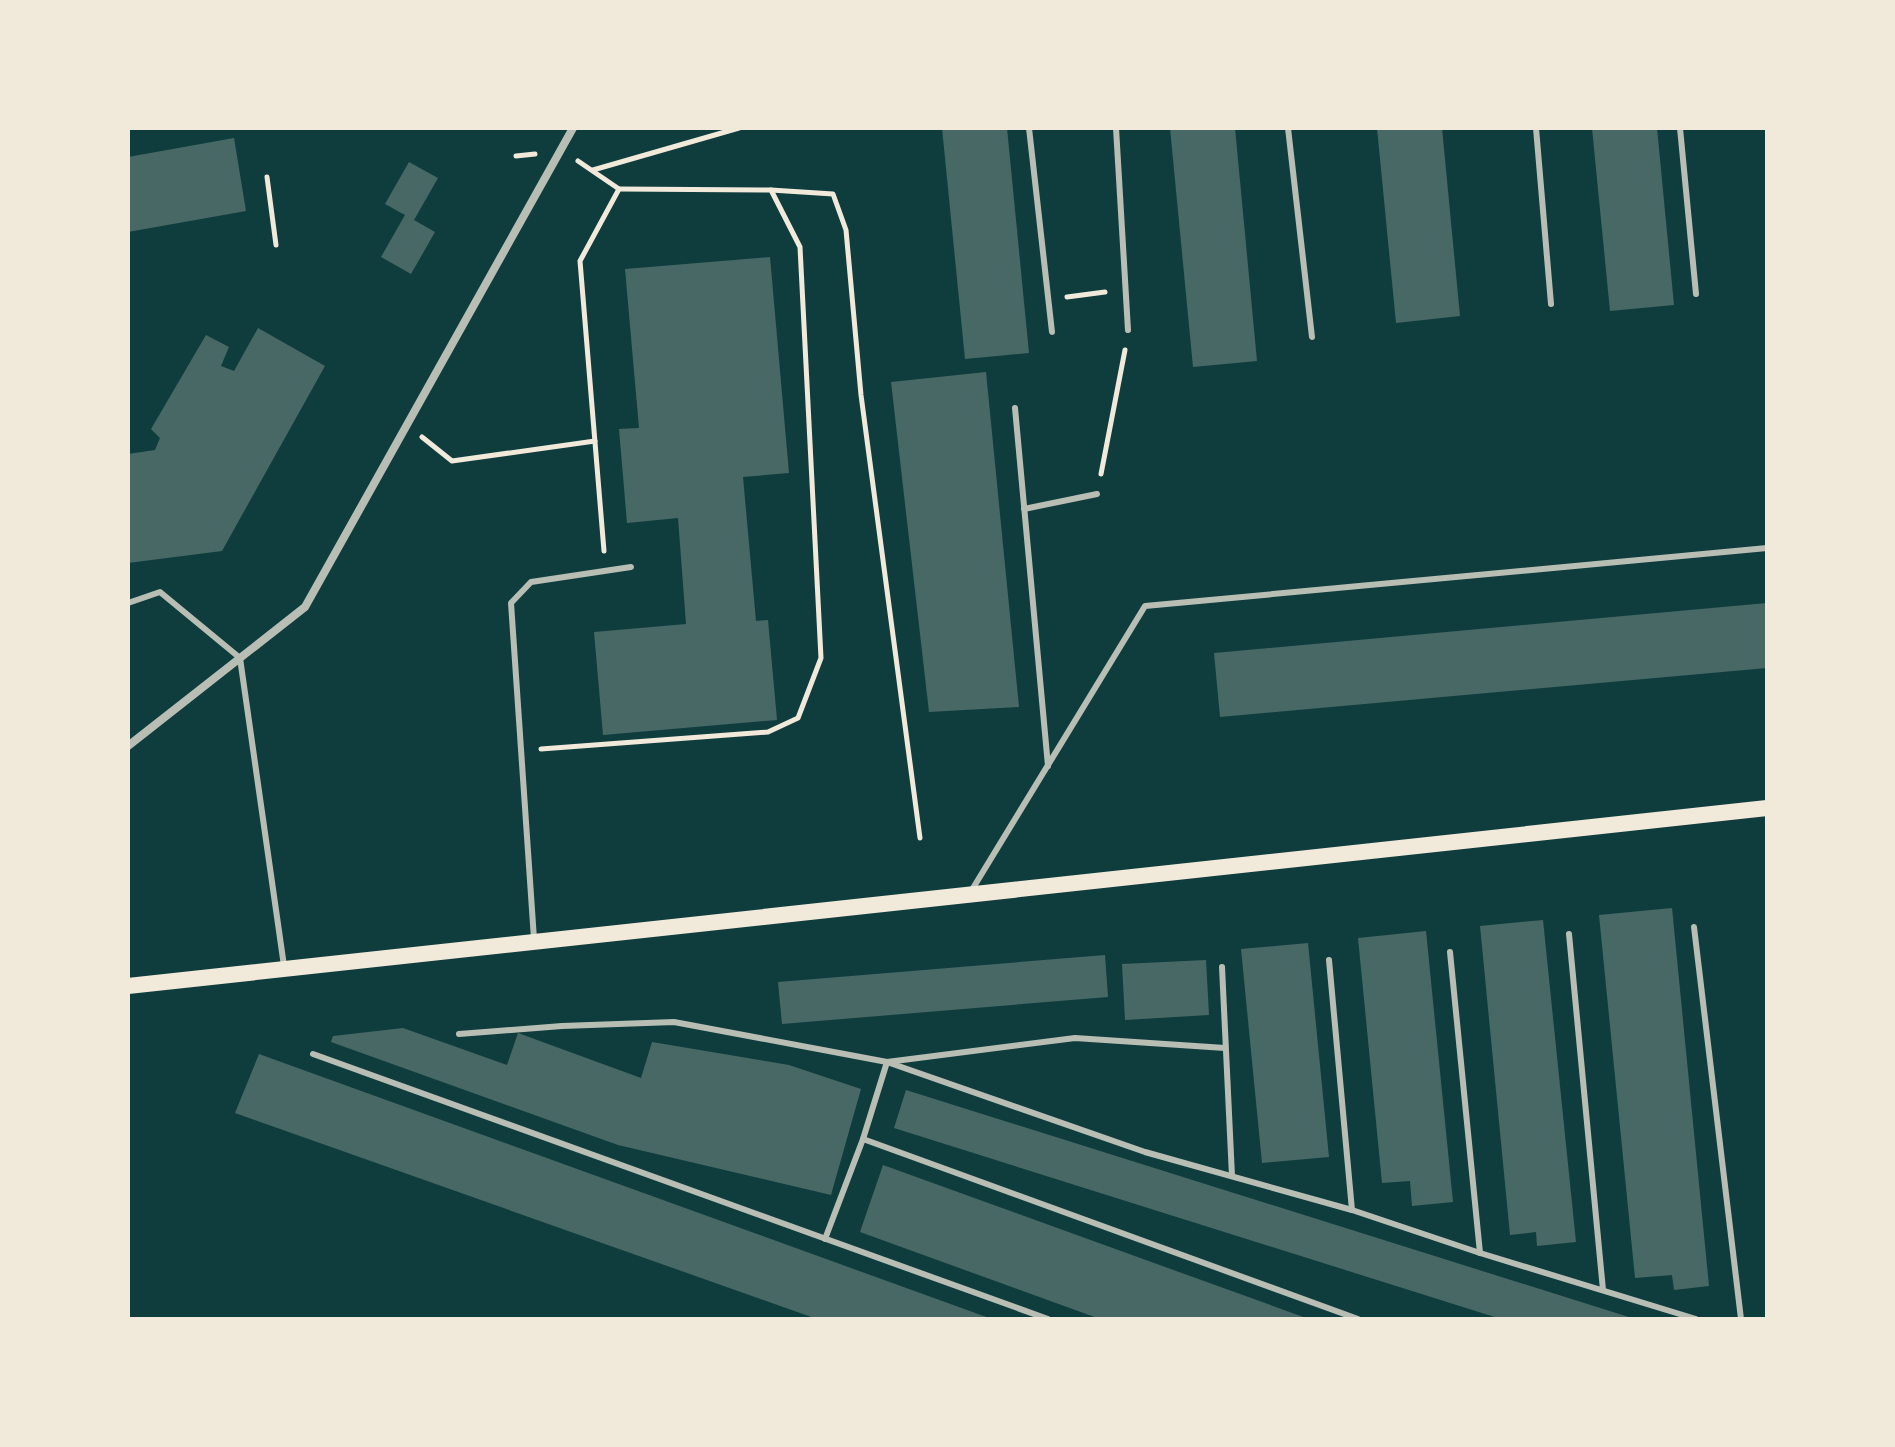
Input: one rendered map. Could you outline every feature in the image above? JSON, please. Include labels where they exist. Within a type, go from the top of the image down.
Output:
[{"type":"main road","points":[[128,986],[1767,808]]},
{"type":"street","points":[[128,746],[305,607],[573,128]]},
{"type":"lane","points":[[1029,128],[1052,332]]},
{"type":"lane","points":[[1116,128],[1128,330]]},
{"type":"lane","points":[[1288,128],[1312,337]]},
{"type":"lane","points":[[1536,128],[1551,304]]},
{"type":"lane","points":[[1680,128],[1696,294]]},
{"type":"lane","points":[[1015,408],[1048,766]]},
{"type":"lane","points":[[1024,509],[1097,494]]},
{"type":"lane","points":[[969,895],[1145,606],[1767,548]]},
{"type":"lane","points":[[535,942],[511,603],[531,582],[631,567]]},
{"type":"lane","points":[[128,603],[160,592],[240,658],[285,969]]},
{"type":"lane","points":[[1694,927],[1741,1319]]},
{"type":"lane","points":[[1569,934],[1603,1290]]},
{"type":"lane","points":[[1450,952],[1480,1253]]},
{"type":"lane","points":[[1329,960],[1352,1210]]},
{"type":"lane","points":[[1222,967],[1232,1176]]},
{"type":"lane","points":[[459,1034],[674,1022],[887,1062],[1145,1152],[1352,1210],[1696,1319]]},
{"type":"lane","points":[[887,1062],[1075,1038],[1225,1048]]},
{"type":"lane","points":[[313,1054],[1048,1319]]},
{"type":"lane","points":[[825,1239],[863,1139],[887,1062]]},
{"type":"lane","points":[[863,1139],[1358,1319]]},
{"type":"path","points":[[592,171],[739,128]]},
{"type":"path","points":[[516,156],[561,150],[619,189],[771,190],[833,194],[846,230],[861,395],[920,838]]},
{"type":"path","points":[[267,177],[276,245]]},
{"type":"path","points":[[606,571],[580,261],[619,189]]},
{"type":"path","points":[[520,750],[768,732],[798,718],[821,658],[800,247],[771,190]]},
{"type":"path","points":[[1048,300],[1126,289]]},
{"type":"path","points":[[1097,494],[1128,330]]},
{"type":"path","points":[[407,426],[452,461],[595,441]]},
{"type":"building","points":[[942,128],[1007,128],[1029,353],[965,359]]},
{"type":"building","points":[[1170,128],[1235,128],[1257,361],[1193,367]]},
{"type":"building","points":[[1377,128],[1442,128],[1460,316],[1396,323]]},
{"type":"building","points":[[1592,128],[1657,128],[1674,305],[1610,311]]},
{"type":"building","points":[[234,138],[246,211],[128,232],[128,157]]},
{"type":"building","points":[[409,162],[438,178],[414,220],[435,232],[411,274],[381,257],[405,215],[385,204]]},
{"type":"building","points":[[770,257],[789,473],[743,477],[756,621],[768,620],[777,720],[603,735],[594,632],[686,624],[678,518],[627,523],[619,429],[639,428],[625,269]]},
{"type":"building","points":[[258,328],[325,366],[222,551],[128,563],[128,454],[155,450],[160,438],[151,429],[206,335],[229,347],[221,366],[234,371]]},
{"type":"building","points":[[986,372],[1019,707],[929,712],[891,382]]},
{"type":"building","points":[[1767,603],[1767,668],[1220,717],[1214,653]]},
{"type":"building","points":[[1672,908],[1709,1286],[1674,1290],[1672,1275],[1635,1278],[1599,915]]},
{"type":"building","points":[[1543,920],[1576,1242],[1537,1246],[1536,1232],[1510,1235],[1480,926]]},
{"type":"building","points":[[1426,931],[1453,1202],[1412,1206],[1410,1181],[1382,1183],[1358,938]]},
{"type":"building","points":[[1308,943],[1329,1157],[1262,1163],[1241,949]]},
{"type":"building","points":[[1105,955],[1108,997],[782,1024],[778,982]]},
{"type":"building","points":[[1206,960],[1209,1015],[1125,1020],[1122,964]]},
{"type":"building","points":[[403,1028],[507,1065],[518,1033],[641,1078],[652,1042],[789,1065],[861,1089],[831,1195],[618,1145],[331,1042],[333,1036]]},
{"type":"building","points":[[259,1054],[992,1319],[817,1319],[235,1113]]},
{"type":"building","points":[[906,1090],[1632,1319],[1501,1319],[894,1128]]},
{"type":"building","points":[[883,1165],[1309,1319],[1100,1319],[860,1232]]}]
